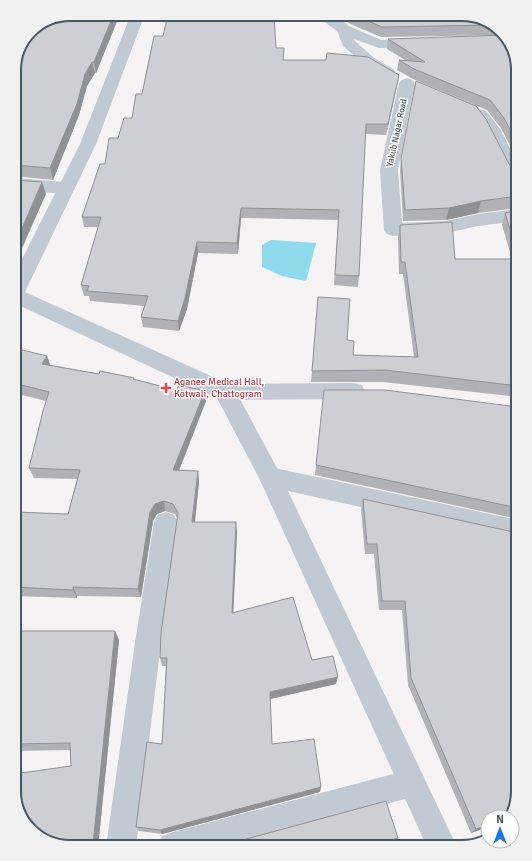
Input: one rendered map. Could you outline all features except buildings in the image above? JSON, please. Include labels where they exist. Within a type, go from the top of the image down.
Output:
[{"type":"street","points":[[21,281],[88,144],[135,21]]},
{"type":"street","points":[[339,21],[379,44],[432,42]]},
{"type":"street","name":"Yakub Nagar Road","points":[[342,22],[348,43],[369,61],[414,86],[389,170],[393,230],[446,227],[478,220],[511,216]]},
{"type":"street","points":[[451,101],[480,114],[492,130],[511,167]]},
{"type":"street","points":[[21,185],[66,188]]},
{"type":"street","points":[[21,298],[225,392],[375,391]]},
{"type":"street","points":[[225,392],[270,477],[439,840]]},
{"type":"street","points":[[270,477],[511,529]]},
{"type":"street","points":[[122,840],[146,651],[166,522]]},
{"type":"street","points":[[199,840],[412,783]]},
{"type":"water","points":[[271,240],[316,243],[306,281],[282,276],[262,267],[262,245]]},
{"type":"place","name":"Aganee Medical Hall, Kotwali, Chattogram","points":[[166,388]]}]
